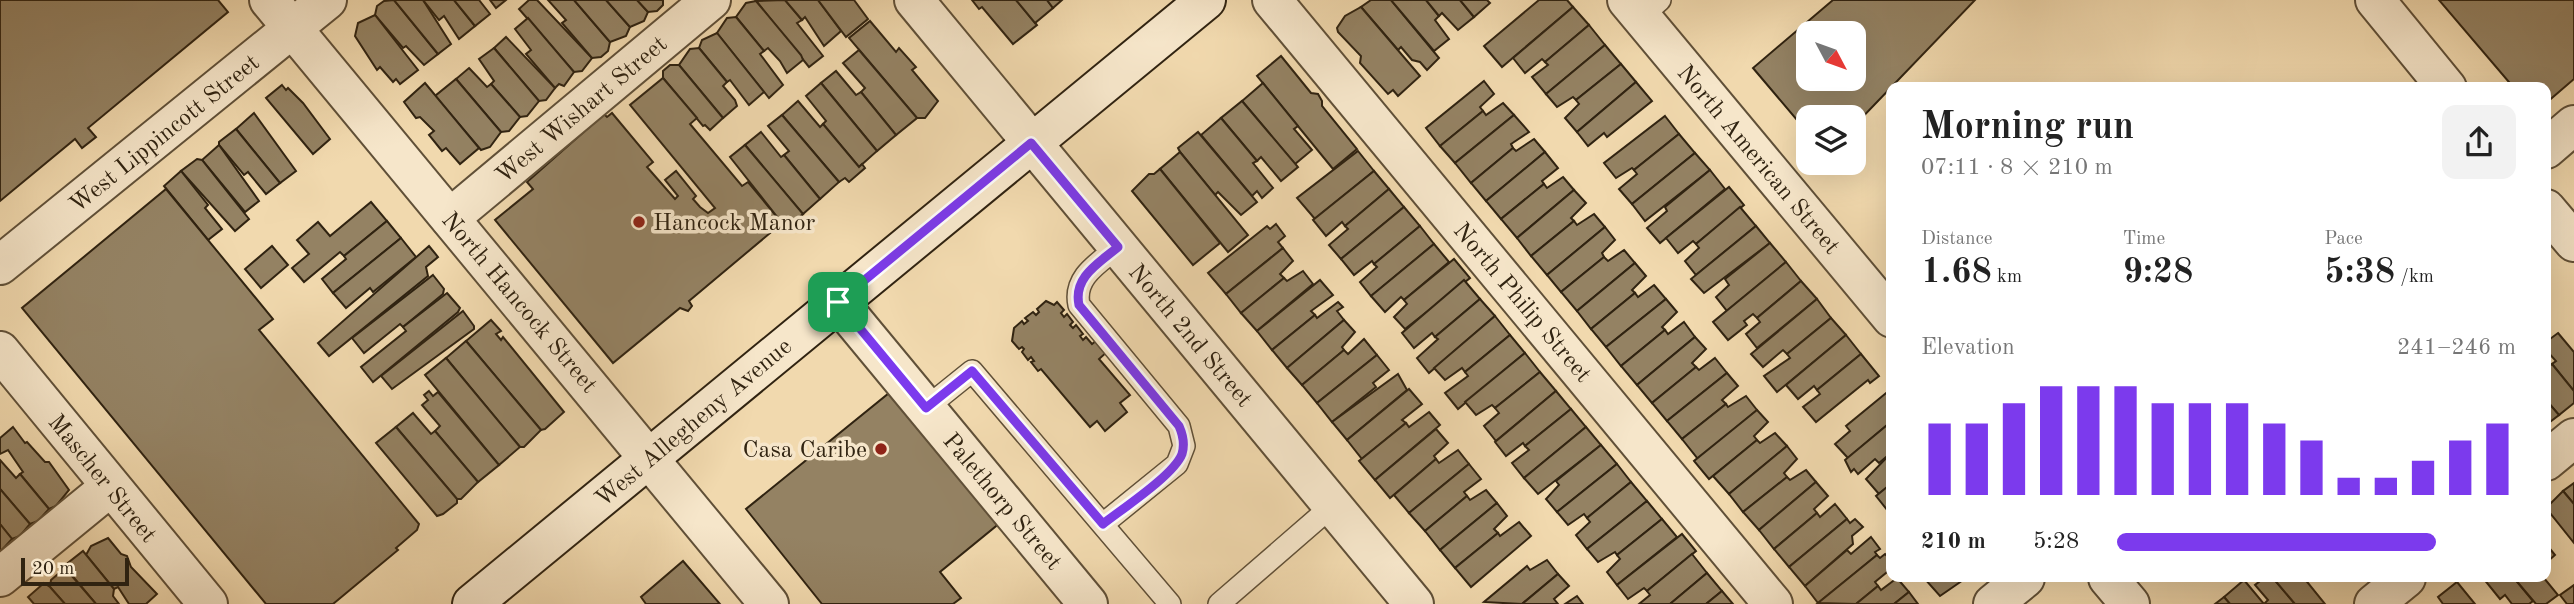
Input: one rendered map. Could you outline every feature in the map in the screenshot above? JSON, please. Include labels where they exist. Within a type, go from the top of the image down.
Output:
[{"type":"street","name":"North Hancock Street","points":[[269,0],[769,604]]},
{"type":"street","name":"West Lippincott Street","points":[[0,265],[327,0]]},
{"type":"street","name":"West Wishart Street","points":[[450,218],[711,0]]},
{"type":"street","name":"North 2nd Street","points":[[914,0],[1332,506],[1402,599]]},
{"type":"street","name":"West Allegheny Avenue","points":[[472,604],[1206,0]]},
{"type":"street","name":"North Philip Street","points":[[1272,0],[1773,604]]},
{"type":"street","points":[[2375,0],[2442,82]]},
{"type":"street","name":"North American Street","points":[[1643,5],[1886,310]]},
{"type":"street","points":[[2551,145],[2574,125]]},
{"type":"street","points":[[2551,215],[2574,242]]},
{"type":"street","name":"Palethorp Street","points":[[838,302],[1088,604]]},
{"type":"street","name":"Mascher Street","points":[[0,351],[208,604]]},
{"type":"street","points":[[2551,457],[2574,438]]},
{"type":"street","points":[[0,577],[110,487]]},
{"type":"street","points":[[1993,604],[2020,582]]},
{"type":"street","points":[[2111,582],[2130,604]]},
{"type":"street","points":[[2374,604],[2401,582]]},
{"type":"lane","points":[[1103,524],[1177,464],[1184,446],[1179,426],[1079,305],[1077,289],[1082,279],[1118,247]]},
{"type":"lane","points":[[926,408],[972,371],[1170,604]]},
{"type":"lane","points":[[1219,604],[1332,506]]},
{"type":"building","points":[[0,0],[218,0],[228,12],[88,128],[96,137],[82,148],[75,139],[0,201]]},
{"type":"building","points":[[394,0],[438,54],[424,65],[406,46],[403,48],[375,15],[377,6],[384,1]]},
{"type":"building","points":[[394,0],[423,0],[451,44],[438,54]]},
{"type":"building","points":[[423,0],[454,0],[475,26],[459,39],[444,16],[439,20]]},
{"type":"building","points":[[454,0],[479,0],[490,14],[475,26]]},
{"type":"building","points":[[490,0],[506,0],[496,8]]},
{"type":"building","points":[[529,0],[537,0],[592,58],[582,71],[574,72],[519,9]]},
{"type":"building","points":[[548,0],[574,0],[610,42],[608,51],[601,57],[592,58],[562,23],[566,20]]},
{"type":"building","points":[[574,0],[606,0],[630,27],[626,36],[610,42]]},
{"type":"building","points":[[606,0],[637,0],[648,12],[644,21],[630,27]]},
{"type":"building","points":[[637,0],[663,0],[663,5],[657,11],[648,12]]},
{"type":"building","points":[[785,0],[802,20],[797,23],[823,56],[809,67],[756,1]]},
{"type":"building","points":[[785,0],[818,0],[841,31],[824,46],[805,17],[802,20]]},
{"type":"building","points":[[818,0],[854,0],[868,19],[846,37]]},
{"type":"building","points":[[972,0],[1016,0],[1037,25],[1013,44],[982,7],[979,9]]},
{"type":"building","points":[[1016,0],[1047,0],[1053,8],[1035,23]]},
{"type":"building","points":[[1047,0],[1062,0],[1053,8]]},
{"type":"building","points":[[1371,0],[1391,0],[1439,58],[1427,70],[1420,62],[1412,60],[1401,47],[1398,50],[1361,7]]},
{"type":"building","points":[[1391,0],[1426,0],[1439,16],[1435,20],[1449,39],[1434,51]]},
{"type":"building","points":[[1426,0],[1460,0],[1474,17],[1458,30],[1442,13],[1439,16]]},
{"type":"building","points":[[1460,0],[1487,0],[1490,3],[1474,17]]},
{"type":"building","points":[[1539,0],[1567,0],[1573,7],[1502,67],[1484,46]]},
{"type":"building","points":[[1833,0],[1975,0],[1896,82],[1886,82],[1886,93],[1866,113],[1866,105],[1796,105],[1796,119],[1753,68],[1796,31],[1796,91],[1866,91],[1866,21],[1808,21]]},
{"type":"building","points":[[2439,0],[2574,0],[2574,79],[2551,99],[2551,82],[2509,82]]},
{"type":"building","points":[[756,1],[801,55],[803,60],[787,73],[780,61],[768,48],[764,51],[736,17],[746,3]]},
{"type":"building","points":[[1361,7],[1420,76],[1398,96],[1393,90],[1388,94],[1360,63],[1361,56],[1338,32],[1337,28],[1345,16]]},
{"type":"building","points":[[1573,7],[1589,25],[1545,62],[1542,59],[1525,73],[1513,58]]},
{"type":"building","points":[[375,15],[418,70],[400,84],[396,79],[393,82],[380,67],[377,70],[355,36],[358,23]]},
{"type":"building","points":[[736,17],[764,51],[760,54],[783,85],[769,98],[717,33],[727,18]]},
{"type":"building","points":[[528,18],[574,72],[564,86],[559,84],[555,88],[526,54],[531,50],[515,29]]},
{"type":"building","points":[[870,21],[896,52],[899,48],[916,67],[912,70],[938,101],[925,118],[917,118],[849,38]]},
{"type":"building","points":[[1589,25],[1605,45],[1546,94],[1532,77],[1548,65],[1545,62]]},
{"type":"building","points":[[717,33],[764,92],[749,105],[730,80],[727,82],[699,48],[702,40]]},
{"type":"building","points":[[506,37],[555,88],[546,100],[539,101],[494,48]]},
{"type":"building","points":[[1605,45],[1621,64],[1576,100],[1573,97],[1557,107],[1546,94]]},
{"type":"building","points":[[494,48],[539,101],[527,116],[520,117],[491,84],[494,81],[479,59]]},
{"type":"building","points":[[699,48],[727,82],[723,86],[735,100],[737,106],[723,118],[679,65],[690,49]]},
{"type":"building","points":[[859,50],[917,118],[896,135],[861,92],[865,88],[843,63]]},
{"type":"building","points":[[1281,56],[1311,93],[1318,94],[1322,106],[1357,149],[1333,169],[1257,76]]},
{"type":"building","points":[[1621,64],[1636,82],[1577,132],[1565,118],[1579,104],[1576,100]]},
{"type":"building","points":[[670,65],[679,65],[723,118],[710,130],[703,126],[663,78],[663,71]]},
{"type":"building","points":[[469,68],[487,87],[491,84],[520,117],[509,131],[501,132],[456,79]]},
{"type":"building","points":[[836,71],[856,95],[861,92],[896,135],[877,151],[821,83]]},
{"type":"building","name":"Hancock Manor","points":[[663,78],[697,118],[690,124],[742,186],[748,182],[782,223],[689,301],[692,306],[688,311],[680,308],[613,363],[495,220],[533,189],[527,182],[604,114],[607,117],[612,113],[653,162],[647,167],[675,199],[678,196],[665,180],[676,171],[696,196],[693,199],[700,207],[708,213],[715,208],[630,105]]},
{"type":"building","points":[[456,79],[501,132],[490,147],[481,150],[435,96]]},
{"type":"building","points":[[1484,81],[1494,94],[1480,107],[1483,111],[1440,146],[1426,128]]},
{"type":"building","points":[[1636,82],[1652,101],[1607,137],[1604,133],[1588,146],[1577,132]]},
{"type":"building","points":[[425,83],[479,148],[460,164],[446,148],[442,151],[429,135],[434,131],[420,117],[416,118],[404,102]]},
{"type":"building","points":[[821,83],[877,151],[859,167],[823,124],[826,121],[806,96]]},
{"type":"building","points":[[1263,83],[1298,126],[1294,129],[1312,150],[1295,164],[1242,101]]},
{"type":"building","points":[[282,85],[303,103],[330,139],[313,154],[266,98]]},
{"type":"building","points":[[798,101],[820,127],[823,124],[859,167],[862,164],[865,168],[849,182],[845,178],[839,182],[782,115]]},
{"type":"building","points":[[1242,101],[1298,167],[1281,181],[1261,157],[1257,161],[1221,118]]},
{"type":"building","points":[[1503,103],[1514,115],[1455,163],[1440,146],[1483,111],[1486,115]]},
{"type":"building","points":[[254,113],[296,171],[280,183],[236,129]]},
{"type":"building","points":[[782,115],[839,182],[820,199],[784,155],[789,151],[768,126]]},
{"type":"building","points":[[1514,115],[1529,132],[1511,144],[1513,148],[1471,183],[1455,163]]},
{"type":"building","points":[[1665,116],[1679,134],[1634,170],[1632,168],[1616,178],[1604,163]]},
{"type":"building","points":[[1221,118],[1257,161],[1253,163],[1273,188],[1262,198],[1257,191],[1252,196],[1201,135]]},
{"type":"building","points":[[236,129],[280,183],[266,194],[248,172],[244,175],[219,145],[219,142]]},
{"type":"building","points":[[761,132],[820,199],[803,214],[745,145]]},
{"type":"building","points":[[1198,132],[1257,202],[1241,215],[1218,192],[1215,195],[1180,152],[1178,148]]},
{"type":"building","points":[[1679,134],[1695,153],[1632,204],[1619,189],[1637,174],[1634,170]]},
{"type":"building","points":[[1534,139],[1545,152],[1486,201],[1471,183],[1513,148],[1516,151]]},
{"type":"building","points":[[219,145],[259,201],[245,212],[202,160]]},
{"type":"building","points":[[745,145],[803,214],[786,228],[730,157]]},
{"type":"building","points":[[1358,151],[1374,171],[1315,219],[1297,198]]},
{"type":"building","points":[[1180,152],[1248,235],[1228,252],[1160,169]]},
{"type":"building","points":[[1545,152],[1558,168],[1542,181],[1544,184],[1501,219],[1486,201]]},
{"type":"building","points":[[1695,153],[1710,170],[1645,221],[1632,204]]},
{"type":"building","points":[[197,159],[202,160],[249,219],[235,231],[181,171]]},
{"type":"building","points":[[1160,169],[1220,243],[1193,265],[1132,191],[1149,174]]},
{"type":"building","points":[[1710,170],[1725,189],[1660,243],[1647,228],[1667,211],[1665,207]]},
{"type":"building","points":[[181,171],[208,205],[205,208],[222,229],[208,240],[164,186]]},
{"type":"building","points":[[1374,171],[1389,189],[1345,226],[1342,222],[1326,236],[1313,220]]},
{"type":"building","points":[[1563,177],[1574,190],[1517,238],[1501,219],[1544,184],[1547,188]]},
{"type":"building","points":[[1729,187],[1744,205],[1696,244],[1693,241],[1678,253],[1666,238]]},
{"type":"building","points":[[166,189],[273,319],[259,330],[419,524],[417,530],[396,548],[398,550],[333,604],[266,604],[22,308]]},
{"type":"building","points":[[1389,189],[1404,207],[1341,259],[1329,245],[1348,229],[1345,226]]},
{"type":"building","points":[[1574,190],[1586,203],[1571,218],[1574,221],[1531,256],[1517,238]]},
{"type":"building","points":[[371,202],[387,221],[344,256],[340,252],[304,282],[292,268],[309,254],[297,240],[318,222],[330,236]]},
{"type":"building","points":[[1404,207],[1420,226],[1374,264],[1372,261],[1354,275],[1341,259]]},
{"type":"building","points":[[1740,207],[1756,226],[1696,275],[1685,261],[1699,248],[1696,244]]},
{"type":"building","points":[[1594,214],[1605,227],[1547,275],[1531,256],[1574,221],[1577,225]]},
{"type":"building","points":[[387,221],[401,238],[333,293],[322,279],[346,259],[344,256]]},
{"type":"building","points":[[1276,224],[1285,236],[1278,242],[1283,248],[1226,294],[1208,273],[1267,226],[1270,229]]},
{"type":"building","points":[[1420,226],[1434,244],[1371,296],[1360,282],[1377,267],[1374,264]]},
{"type":"building","points":[[1756,226],[1770,243],[1704,293],[1691,279]]},
{"type":"building","points":[[1605,227],[1615,240],[1602,253],[1604,257],[1561,292],[1547,275]]},
{"type":"building","points":[[401,238],[416,257],[373,292],[370,288],[346,308],[333,293]]},
{"type":"building","points":[[1770,243],[1786,262],[1727,311],[1716,297],[1729,285],[1725,279]]},
{"type":"building","points":[[1434,244],[1449,262],[1404,300],[1401,297],[1385,312],[1371,296]]},
{"type":"building","points":[[272,246],[288,265],[261,288],[245,269]]},
{"type":"building","points":[[429,246],[438,257],[426,267],[428,276],[329,356],[318,343]]},
{"type":"building","points":[[1283,248],[1293,261],[1280,274],[1284,278],[1241,313],[1226,294]]},
{"type":"building","points":[[1624,250],[1635,263],[1577,311],[1561,292],[1604,257],[1608,261]]},
{"type":"building","points":[[1454,259],[1470,278],[1405,329],[1394,317],[1407,304],[1404,300]]},
{"type":"building","points":[[1786,262],[1801,281],[1757,318],[1753,314],[1744,321],[1747,325],[1728,340],[1713,322]]},
{"type":"building","points":[[1635,263],[1646,276],[1632,290],[1635,293],[1591,329],[1577,311]]},
{"type":"building","points":[[1303,271],[1313,284],[1257,331],[1241,313],[1284,278],[1287,281]]},
{"type":"building","points":[[433,275],[444,289],[443,294],[403,327],[400,324],[364,353],[352,338]]},
{"type":"building","points":[[1320,280],[1333,295],[1311,311],[1315,315],[1272,350],[1257,331]]},
{"type":"building","points":[[1464,280],[1480,299],[1435,337],[1432,333],[1414,348],[1402,333]]},
{"type":"building","points":[[1801,281],[1817,299],[1757,348],[1746,334],[1760,322],[1757,318]]},
{"type":"building","points":[[1654,285],[1666,299],[1606,347],[1591,329],[1635,293],[1638,297]]},
{"type":"building","points":[[447,293],[460,308],[458,312],[373,382],[361,367],[406,331],[403,327]]},
{"type":"building","points":[[1480,299],[1495,316],[1429,373],[1417,358],[1438,339],[1435,337]]},
{"type":"building","points":[[1666,299],[1677,312],[1662,327],[1665,330],[1621,366],[1606,347]]},
{"type":"building","points":[[1817,299],[1831,318],[1787,354],[1783,350],[1763,367],[1751,354]]},
{"type":"building","points":[[1046,301],[1054,305],[1057,302],[1064,310],[1061,313],[1064,317],[1067,314],[1073,322],[1070,325],[1073,328],[1076,325],[1083,334],[1080,336],[1083,340],[1086,337],[1092,344],[1097,340],[1108,351],[1099,359],[1130,395],[1120,403],[1127,412],[1105,431],[1097,421],[1090,427],[1041,369],[1038,371],[1031,362],[1034,361],[1031,357],[1028,360],[1022,352],[1024,349],[1019,349],[1012,341],[1014,328],[1022,321],[1024,324],[1028,321],[1025,318],[1033,312],[1036,315],[1039,312],[1037,309]]},
{"type":"building","points":[[1338,302],[1343,307],[1337,311],[1344,320],[1287,368],[1272,350],[1315,315],[1317,318]]},
{"type":"building","points":[[463,311],[474,329],[392,389],[381,376]]},
{"type":"building","points":[[1495,316],[1510,335],[1465,372],[1462,368],[1445,380],[1434,368]]},
{"type":"building","points":[[1831,318],[1846,335],[1777,392],[1764,376],[1790,358],[1787,354]]},
{"type":"building","points":[[491,320],[501,331],[496,334],[501,340],[503,337],[564,412],[545,429],[541,430],[466,341]]},
{"type":"building","points":[[1344,320],[1355,332],[1342,347],[1344,350],[1302,385],[1287,368]]},
{"type":"building","points":[[1684,322],[1695,337],[1637,385],[1621,366],[1665,330],[1668,334]]},
{"type":"building","points":[[2558,333],[2574,352],[2574,391],[2552,364],[2556,361],[2551,356],[2551,338]]},
{"type":"building","points":[[1510,335],[1525,353],[1458,409],[1445,393],[1468,376],[1465,372]]},
{"type":"building","points":[[1846,335],[1861,354],[1817,390],[1814,386],[1798,399],[1786,385]]},
{"type":"building","points":[[1695,337],[1706,349],[1692,363],[1696,367],[1652,403],[1637,385]]},
{"type":"building","points":[[1364,339],[1377,355],[1317,403],[1302,385],[1344,350],[1348,354]]},
{"type":"building","points":[[466,341],[541,430],[524,447],[520,447],[446,358]]},
{"type":"building","points":[[1525,353],[1540,372],[1495,408],[1492,405],[1476,415],[1465,402]]},
{"type":"building","points":[[1861,354],[1879,376],[1870,383],[1868,380],[1816,422],[1803,407],[1820,394],[1817,390]]},
{"type":"building","points":[[1377,355],[1389,370],[1373,383],[1376,387],[1332,422],[1317,403]]},
{"type":"building","points":[[446,358],[520,447],[499,465],[425,375]]},
{"type":"building","points":[[1715,358],[1727,373],[1667,421],[1652,403],[1696,367],[1699,370]]},
{"type":"building","points":[[2551,365],[2574,391],[2574,403],[2559,415],[2551,406]]},
{"type":"building","points":[[1540,372],[1556,391],[1496,441],[1484,426],[1499,413],[1495,408]]},
{"type":"building","points":[[1727,373],[1738,386],[1722,400],[1726,404],[1682,439],[1667,421]]},
{"type":"building","points":[[1398,374],[1407,390],[1347,440],[1332,422]]},
{"type":"building","name":"Casa Caribe","points":[[894,389],[1001,522],[940,572],[961,598],[953,604],[822,604],[746,509]]},
{"type":"building","points":[[1409,389],[1422,404],[1402,420],[1406,423],[1362,459],[1347,440]]},
{"type":"building","points":[[429,391],[433,396],[438,392],[499,465],[478,482],[435,431],[440,426],[422,405],[428,400],[424,395]]},
{"type":"building","points":[[1556,391],[1571,409],[1525,446],[1523,443],[1506,456],[1495,442]]},
{"type":"building","points":[[1886,393],[1886,426],[1848,458],[1835,444],[1850,431],[1846,426]]},
{"type":"building","points":[[1746,396],[1757,410],[1698,459],[1682,439],[1726,404],[1728,407]]},
{"type":"building","points":[[2551,406],[2559,415],[2551,421]]},
{"type":"building","points":[[1571,409],[1586,427],[1524,478],[1512,463],[1529,450],[1525,446]]},
{"type":"building","points":[[1757,410],[1768,422],[1754,436],[1757,440],[1709,479],[1694,461]]},
{"type":"building","points":[[1429,412],[1440,425],[1375,480],[1359,461],[1406,423],[1409,427]]},
{"type":"building","points":[[413,413],[431,434],[435,431],[478,482],[461,499],[457,499],[396,427]]},
{"type":"building","points":[[1886,426],[1886,457],[1879,463],[1875,459],[1858,474],[1854,469],[1851,472],[1845,460]]},
{"type":"building","points":[[13,427],[25,443],[27,442],[45,462],[49,462],[69,490],[56,506],[49,509],[20,474],[23,472],[8,450],[0,454],[0,438]]},
{"type":"building","points":[[396,427],[457,499],[457,503],[443,514],[437,516],[376,443]]},
{"type":"building","points":[[1586,427],[1601,445],[1538,494],[1524,478]]},
{"type":"building","points":[[1436,429],[1448,443],[1434,456],[1436,459],[1390,498],[1375,480]]},
{"type":"building","points":[[1775,433],[1787,446],[1729,494],[1713,476],[1757,440],[1760,443]]},
{"type":"building","points":[[1601,445],[1617,464],[1557,512],[1546,499],[1559,485],[1556,481]]},
{"type":"building","points":[[1787,446],[1797,459],[1784,473],[1787,477],[1743,512],[1729,494]]},
{"type":"building","points":[[1458,450],[1469,464],[1409,513],[1394,495],[1436,459],[1439,463]]},
{"type":"building","points":[[1886,458],[1886,488],[1879,494],[1866,479]]},
{"type":"building","points":[[0,460],[16,478],[20,474],[49,509],[38,521],[30,524],[0,489]]},
{"type":"building","points":[[1469,464],[1481,479],[1464,492],[1467,496],[1425,531],[1409,513]]},
{"type":"building","points":[[1617,464],[1631,482],[1587,518],[1584,514],[1568,525],[1557,512]]},
{"type":"building","points":[[1806,470],[1816,482],[1759,530],[1743,512],[1787,477],[1790,480]]},
{"type":"building","points":[[1631,482],[1647,501],[1587,549],[1576,535],[1590,522],[1587,518]]},
{"type":"building","points":[[1816,482],[1828,496],[1814,509],[1817,513],[1774,549],[1759,530]]},
{"type":"building","points":[[2574,483],[2574,504],[2563,491]]},
{"type":"building","points":[[1886,488],[1886,508],[1876,496]]},
{"type":"building","points":[[0,489],[30,524],[20,536],[12,539],[0,524]]},
{"type":"building","points":[[1486,490],[1497,503],[1440,550],[1425,531],[1467,496],[1470,500]]},
{"type":"building","points":[[2563,491],[2574,504],[2574,543],[2551,514],[2551,503]]},
{"type":"building","points":[[1647,501],[1662,519],[1617,555],[1615,552],[1598,562],[1587,549]]},
{"type":"building","points":[[1497,503],[1507,516],[1494,529],[1498,533],[1455,568],[1440,550]]},
{"type":"building","points":[[1835,504],[1847,519],[1789,567],[1774,549],[1817,513],[1820,517]]},
{"type":"building","points":[[1662,519],[1677,537],[1617,585],[1607,572],[1620,559],[1617,555]]},
{"type":"building","points":[[1847,519],[1850,523],[1855,519],[1863,527],[1852,536],[1853,544],[1805,586],[1789,567]]},
{"type":"building","points":[[1519,522],[1531,536],[1471,587],[1455,568],[1498,533],[1500,536]]},
{"type":"building","points":[[0,524],[12,539],[0,552]]},
{"type":"building","points":[[1682,534],[1696,551],[1647,591],[1644,588],[1628,599],[1617,585]]},
{"type":"building","points":[[1871,537],[1880,549],[1875,552],[1877,555],[1818,603],[1805,586],[1847,550],[1851,554]]},
{"type":"building","points":[[108,538],[121,554],[127,556],[131,567],[157,594],[146,604],[129,604],[118,587],[114,589],[86,555],[91,546]]},
{"type":"building","points":[[83,551],[114,589],[113,596],[119,604],[96,604],[64,566]]},
{"type":"building","points":[[1692,554],[1707,573],[1670,604],[1639,604],[1650,595],[1647,591]]},
{"type":"building","points":[[1877,555],[1880,558],[1886,555],[1886,573],[1875,582],[1878,586],[1856,604],[1818,603]]},
{"type":"building","points":[[1547,560],[1558,574],[1522,604],[1484,602],[1527,566],[1530,570]]},
{"type":"building","points":[[683,561],[720,604],[646,604],[641,597]]},
{"type":"building","points":[[65,568],[96,604],[65,604],[50,587],[51,580]]},
{"type":"building","points":[[1707,573],[1722,591],[1706,604],[1670,604]]},
{"type":"building","points":[[1558,574],[1569,586],[1554,599],[1558,604],[1522,604]]},
{"type":"building","points":[[1892,582],[1900,582],[1909,592],[1894,604],[1856,604],[1878,586],[1881,590]]},
{"type":"building","points":[[1928,582],[1960,582],[1940,596]]},
{"type":"building","points":[[2242,582],[2246,582],[2264,604],[2230,604],[2224,597]]},
{"type":"building","points":[[2259,582],[2276,582],[2295,604],[2264,604],[2268,600],[2255,585]]},
{"type":"building","points":[[2276,582],[2307,582],[2325,604],[2295,604]]},
{"type":"building","points":[[2457,582],[2475,604],[2443,604],[2438,597]]},
{"type":"building","points":[[2486,582],[2517,582],[2533,601],[2529,604],[2512,604],[2505,595],[2500,599]]},
{"type":"building","points":[[2517,582],[2547,582],[2558,595],[2546,604],[2536,604]]},
{"type":"building","points":[[44,583],[65,604],[34,604],[28,597]]},
{"type":"building","points":[[2574,585],[2574,604],[2567,604],[2560,595]]},
{"type":"building","points":[[1722,591],[1733,604],[1706,604]]},
{"type":"building","points":[[1909,592],[1918,604],[1894,604]]},
{"type":"building","points":[[1577,596],[1583,604],[1565,604]]},
{"type":"building","points":[[2224,597],[2230,604],[2215,604]]},
{"type":"place","name":"Hancock Manor","points":[[639,222]]},
{"type":"place","name":"Casa Caribe","points":[[881,449]]},
{"type":"route","points":[[1031,143],[1118,247],[1082,279],[1077,289],[1079,305],[1179,426],[1184,446],[1181,456],[1177,464],[1103,524],[972,371],[926,408],[838,302],[1031,143]]}]
